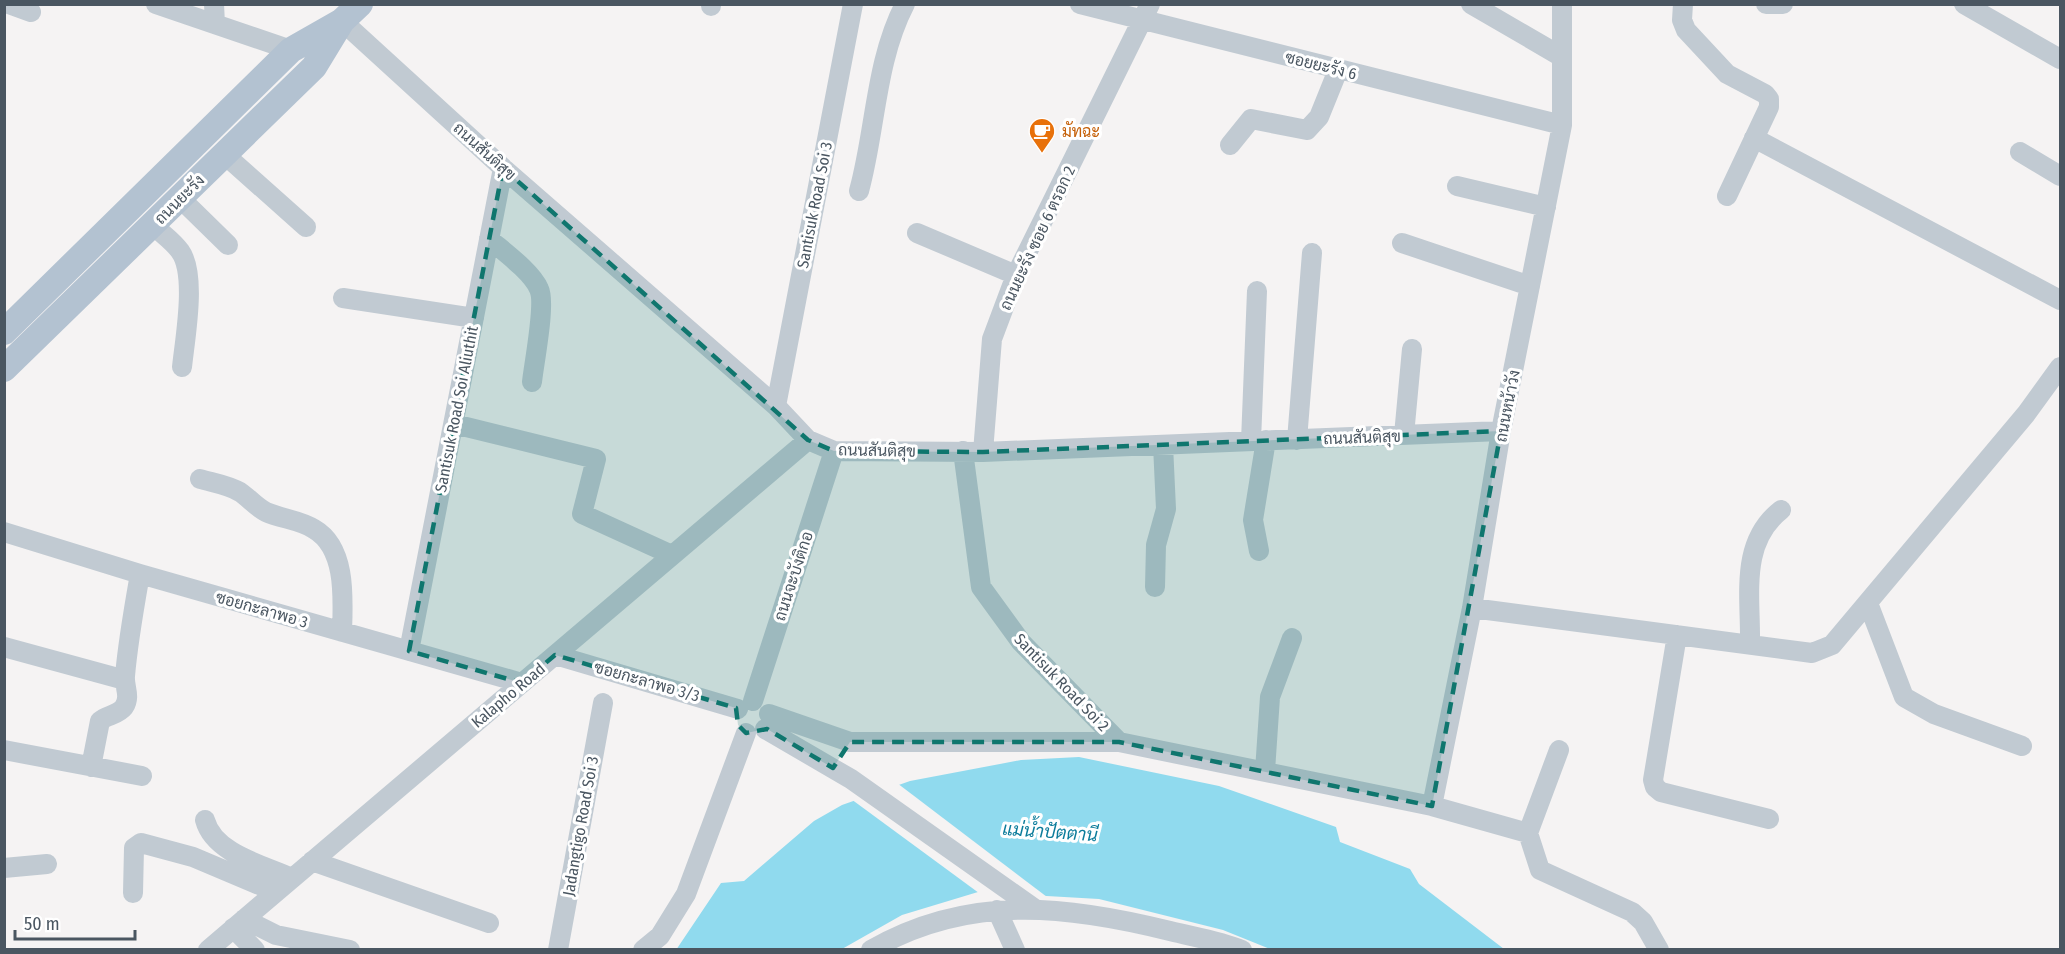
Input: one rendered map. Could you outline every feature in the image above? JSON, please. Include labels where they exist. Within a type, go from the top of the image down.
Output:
[{"type":"main road","name":"ถนนยะรัง","points":[[4,332],[291,50],[351,13]]},
{"type":"main road","name":"ถนนยะรัง","points":[[4,369],[314,67],[351,13]]},
{"type":"main road","points":[[42,296],[60,315]]},
{"type":"street","points":[[9,4],[31,12]]},
{"type":"street","points":[[156,4],[291,50]]},
{"type":"street","points":[[214,4],[215,24]]},
{"type":"street","name":"Santisuk Road Soi 3","points":[[776,406],[853,4]]},
{"type":"street","points":[[859,191],[869,157],[885,55],[892,30],[906,4]]},
{"type":"street","name":"ซอยยะรัง 6","points":[[1080,4],[1146,13],[1338,70],[1562,125]]},
{"type":"street","points":[[1471,4],[1562,57]]},
{"type":"street","name":"ถนนหน้าวัง","points":[[1432,806],[1472,608],[1502,431],[1562,125],[1562,4]]},
{"type":"street","points":[[1683,4],[1682,20],[1686,30],[1727,74],[1765,94],[1769,99],[1769,107],[1727,196]]},
{"type":"street","points":[[1766,4],[1783,4]]},
{"type":"street","points":[[1964,4],[2061,59]]},
{"type":"street","name":"ถนนสันติสุข","points":[[351,13],[503,168],[776,406],[808,440],[834,451],[983,452],[1502,431]]},
{"type":"street","name":"ถนนยะรัง ซอย 6 ตรอก 2","points":[[983,452],[992,339],[1016,275],[1146,13]]},
{"type":"street","points":[[1230,145],[1251,119],[1307,130],[1319,117],[1338,70]]},
{"type":"street","points":[[1754,138],[2061,300]]},
{"type":"street","points":[[2020,152],[2061,176]]},
{"type":"street","points":[[224,154],[306,227]]},
{"type":"street","name":"Santisuk Road Soi Aliuthit","points":[[409,651],[503,168]]},
{"type":"street","points":[[1457,186],[1546,207]]},
{"type":"street","points":[[180,198],[228,245]]},
{"type":"street","points":[[153,225],[180,250],[186,265],[188,284],[182,366]]},
{"type":"street","points":[[917,233],[1016,275]]},
{"type":"street","points":[[489,239],[533,279],[540,290],[541,308],[532,382]]},
{"type":"street","points":[[1402,243],[1530,286]]},
{"type":"street","points":[[1297,440],[1312,253]]},
{"type":"street","points":[[1257,291],[1258,441],[1253,513],[1258,551]]},
{"type":"street","points":[[343,298],[474,318]]},
{"type":"street","points":[[1404,435],[1412,349]]},
{"type":"street","points":[[1472,608],[1812,653],[1823,650],[1832,645],[1868,603],[2026,414],[2060,369]]},
{"type":"street","points":[[454,424],[596,459],[582,514],[672,555]]},
{"type":"street","name":"Kalapho Road","points":[[208,950],[808,440]]},
{"type":"street","points":[[1155,587],[1156,545],[1166,508],[1163,445]]},
{"type":"street","name":"ถนนจะบังติกอ","points":[[746,705],[834,451]]},
{"type":"street","name":"Santisuk Road Soi 2","points":[[963,451],[981,587],[1021,642],[1119,742]]},
{"type":"street","points":[[200,479],[226,485],[240,492],[261,509],[321,533],[332,547],[339,568],[343,595],[342,632]]},
{"type":"street","points":[[1750,645],[1754,545],[1770,519],[1781,510]]},
{"type":"street","name":"ซอยกะลาพอ 3","points":[[4,532],[140,574],[522,683]]},
{"type":"street","points":[[91,767],[100,721],[119,712],[125,705],[128,694],[125,680],[128,638],[140,574]]},
{"type":"street","points":[[1868,603],[1904,697],[1934,714],[2022,746]]},
{"type":"street","points":[[1677,635],[1653,780],[1655,787],[1661,792],[1769,819]]},
{"type":"street","points":[[1265,771],[1270,697],[1292,638]]},
{"type":"street","points":[[4,647],[125,680]]},
{"type":"street","name":"ซอยกะลาพอ 3/3","points":[[555,655],[746,705]]},
{"type":"street","name":"Jadangtigo Road Soi 3","points":[[558,950],[603,702]]},
{"type":"street","points":[[643,950],[660,936],[686,894],[760,725],[763,705],[746,705],[738,725],[760,725],[850,742],[1119,742],[1432,806],[1528,832]]},
{"type":"street","points":[[760,725],[851,779],[1029,904]]},
{"type":"street","points":[[833,768],[850,742]]},
{"type":"street","points":[[4,750],[142,776]]},
{"type":"street","points":[[1559,750],[1528,832],[1540,870],[1632,912],[1643,922],[1659,950]]},
{"type":"street","points":[[205,820],[208,830],[219,844],[292,878]]},
{"type":"street","points":[[133,893],[134,848],[141,843],[193,857],[276,892]]},
{"type":"street","points":[[312,861],[489,923]]},
{"type":"street","points":[[4,868],[47,864]]},
{"type":"street","points":[[871,950],[896,935],[950,916],[1029,904],[1112,917],[1240,949]]},
{"type":"street","points":[[997,910],[1015,950]]},
{"type":"street","points":[[238,924],[255,950]]},
{"type":"street","points":[[238,924],[276,935],[350,950]]},
{"type":"highlighted area","points":[[503,168],[808,440],[834,451],[983,452],[1501,431],[1432,806],[1119,742],[850,742],[833,768],[767,729],[746,733],[738,725],[736,708],[555,655],[522,683],[409,651]]},
{"type":"water","name":"แม่น้ำปัตตานี","points":[[1079,757],[1219,786],[1336,827],[1340,842],[1410,869],[1419,884],[1504,949],[1270,949],[1223,930],[1099,899],[978,892],[902,915],[842,949],[676,950],[721,883],[744,881],[814,821],[842,805],[910,781],[1021,760]]},
{"type":"pier","points":[[897,783],[1051,900],[983,896],[851,799]]},
{"type":"place","name":"มัทฉะ","points":[[1042,154]]}]
